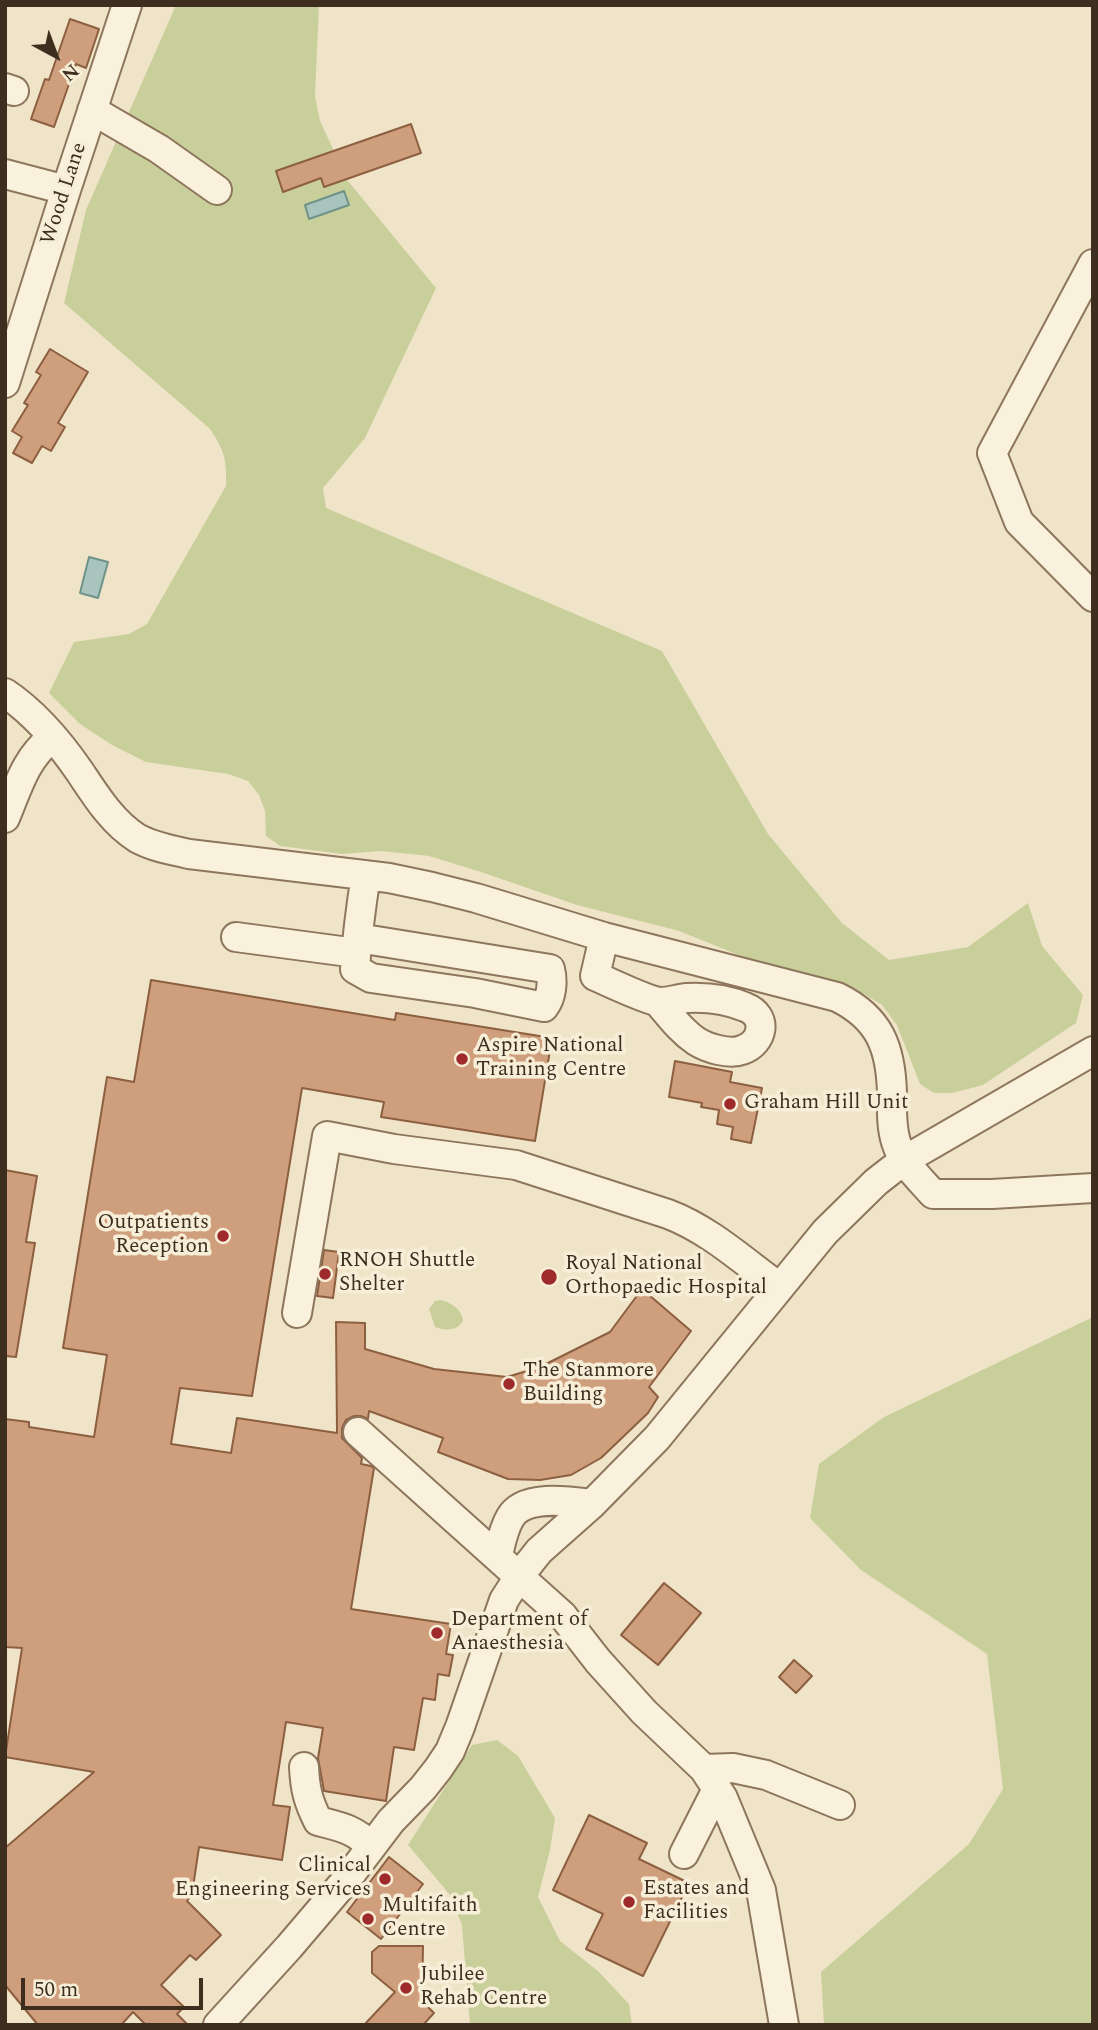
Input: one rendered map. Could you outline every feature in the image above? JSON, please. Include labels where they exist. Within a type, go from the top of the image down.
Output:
[{"type":"street","name":"Wood Lane","points":[[5,383],[127,5]]},
{"type":"street","points":[[92,110],[159,149],[217,190]]},
{"type":"street","points":[[5,174],[66,190]]},
{"type":"street","points":[[1093,264],[992,453],[1020,522],[1093,597]]},
{"type":"street","points":[[5,693],[35,718],[79,771],[98,801],[123,827],[138,838],[159,847],[189,854],[366,874],[410,882],[476,898],[604,937],[837,998],[863,1013],[874,1024],[884,1044],[892,1088],[895,1140],[903,1161],[933,1194],[992,1194],[1093,1188]]},
{"type":"street","points":[[5,818],[24,771],[37,749],[52,737]]},
{"type":"street","points":[[236,937],[356,953],[543,967],[550,969],[553,979],[548,1002],[544,1007],[475,993],[371,978],[356,953],[366,874]]},
{"type":"street","points":[[604,937],[595,976],[658,1002]]},
{"type":"street","points":[[218,2025],[347,1879],[391,1821],[423,1788],[450,1751],[505,1600],[520,1575],[539,1551],[592,1504],[657,1438],[825,1232],[876,1181],[903,1161],[1093,1051]]},
{"type":"street","points":[[296,1313],[327,1136],[394,1149],[516,1165],[668,1214],[688,1221],[716,1239],[779,1287]]},
{"type":"street","points":[[358,1432],[563,1616],[598,1661],[644,1712],[711,1779],[737,1828],[761,1890],[784,2025]]},
{"type":"street","points":[[498,1555],[503,1532],[510,1517],[523,1506],[562,1501],[592,1504]]},
{"type":"street","points":[[304,1766],[307,1797],[318,1821],[349,1829],[371,1846]]},
{"type":"street","points":[[684,1854],[711,1779],[733,1768],[766,1775],[840,1805]]},
{"type":"green space","points":[[176,5],[319,5],[315,96],[320,121],[348,181],[436,288],[365,438],[323,488],[326,508],[662,651],[768,834],[842,923],[889,960],[968,947],[1028,903],[1042,946],[1083,995],[1076,1023],[983,1085],[952,1093],[934,1093],[920,1084],[897,1025],[882,1005],[864,994],[771,968],[679,931],[577,905],[429,856],[381,851],[342,854],[280,846],[266,836],[265,811],[259,795],[248,781],[228,774],[146,762],[112,745],[80,724],[49,693],[74,642],[129,634],[147,624],[226,486],[224,455],[209,428],[64,303],[86,210]]},
{"type":"green space","points":[[441,1300],[460,1313],[463,1320],[455,1328],[435,1327],[429,1309],[435,1301]]},
{"type":"green space","points":[[1093,1317],[1093,2025],[824,2025],[821,1972],[969,1844],[1003,1789],[987,1654],[861,1570],[810,1518],[819,1464],[884,1417]]},
{"type":"green space","points":[[497,1740],[518,1756],[555,1818],[538,1897],[560,1941],[598,1971],[629,2004],[632,2025],[470,2025],[462,1925],[450,1895],[408,1845],[472,1745]]},
{"type":"water","points":[[344,191],[349,205],[309,219],[305,205]]},
{"type":"water","points":[[89,557],[108,562],[98,598],[80,593]]},
{"type":"building","points":[[70,19],[99,29],[86,68],[76,64],[54,127],[31,119],[45,79],[49,80]]},
{"type":"building","points":[[411,124],[421,153],[324,187],[321,178],[283,192],[276,171]]},
{"type":"building","points":[[50,349],[88,372],[58,423],[65,427],[51,451],[42,446],[32,463],[13,453],[22,437],[12,431],[28,405],[24,403],[41,375],[36,372]]},
{"type":"building","points":[[151,980],[395,1020],[396,1013],[552,1038],[535,1141],[381,1117],[384,1102],[302,1088],[252,1396],[180,1388],[171,1444],[231,1453],[237,1418],[337,1433],[336,1322],[365,1323],[365,1349],[434,1369],[507,1377],[540,1367],[610,1332],[642,1289],[691,1331],[649,1387],[658,1397],[648,1413],[601,1458],[571,1475],[540,1480],[508,1479],[438,1452],[443,1438],[369,1411],[368,1419],[354,1416],[346,1420],[342,1428],[342,1438],[362,1458],[361,1464],[374,1468],[351,1609],[451,1624],[446,1654],[453,1655],[449,1676],[438,1674],[435,1700],[423,1698],[414,1750],[394,1747],[386,1801],[324,1791],[318,1758],[323,1728],[286,1722],[273,1805],[290,1807],[282,1860],[199,1847],[192,1894],[187,1901],[221,1935],[196,1960],[190,1955],[161,1985],[184,2007],[177,2014],[188,2025],[146,2025],[133,2012],[121,2025],[38,2025],[5,1985],[5,1848],[94,1772],[5,1757],[22,1648],[5,1647],[5,1419],[29,1422],[29,1427],[94,1437],[107,1355],[63,1348],[107,1077],[134,1082]]},
{"type":"building","name":"Graham Hill Unit","points":[[675,1061],[732,1072],[730,1082],[762,1088],[751,1143],[731,1139],[733,1127],[717,1124],[719,1110],[701,1107],[702,1103],[669,1097]]},
{"type":"building","points":[[5,1170],[37,1176],[26,1242],[35,1243],[16,1357],[5,1356]]},
{"type":"building","name":"RNOH Shuttle Shelter","points":[[324,1250],[339,1252],[333,1298],[317,1296]]},
{"type":"building","points":[[664,1583],[701,1613],[658,1665],[621,1635]]},
{"type":"building","points":[[794,1660],[812,1676],[796,1693],[779,1677]]},
{"type":"building","name":"Estates and Facilities","points":[[589,1815],[647,1843],[639,1859],[689,1883],[643,1976],[586,1949],[603,1914],[553,1890]]},
{"type":"building","points":[[389,1857],[423,1884],[381,1939],[347,1912]]},
{"type":"building","name":"Jubilee Rehab Centre","points":[[379,1946],[423,1946],[422,2001],[434,2013],[423,2025],[364,2025],[395,1992],[372,1973],[372,1952]]},
{"type":"place","name":"Aspire National Training Centre","points":[[462,1059]]},
{"type":"place","name":"Graham Hill Unit","points":[[730,1104]]},
{"type":"place","name":"Outpatients Reception","points":[[223,1236]]},
{"type":"place","name":"RNOH Shuttle Shelter","points":[[325,1274]]},
{"type":"place","name":"Royal National Orthopaedic Hospital","points":[[549,1277]]},
{"type":"place","name":"The Stanmore Building","points":[[509,1384]]},
{"type":"place","name":"Department of Anaesthesia","points":[[437,1633]]},
{"type":"place","name":"Clinical Engineering Services","points":[[385,1879]]},
{"type":"place","name":"Estates and Facilities","points":[[629,1902]]},
{"type":"place","name":"Multifaith Centre","points":[[368,1919]]},
{"type":"place","name":"Jubilee Rehab Centre","points":[[406,1988]]}]
